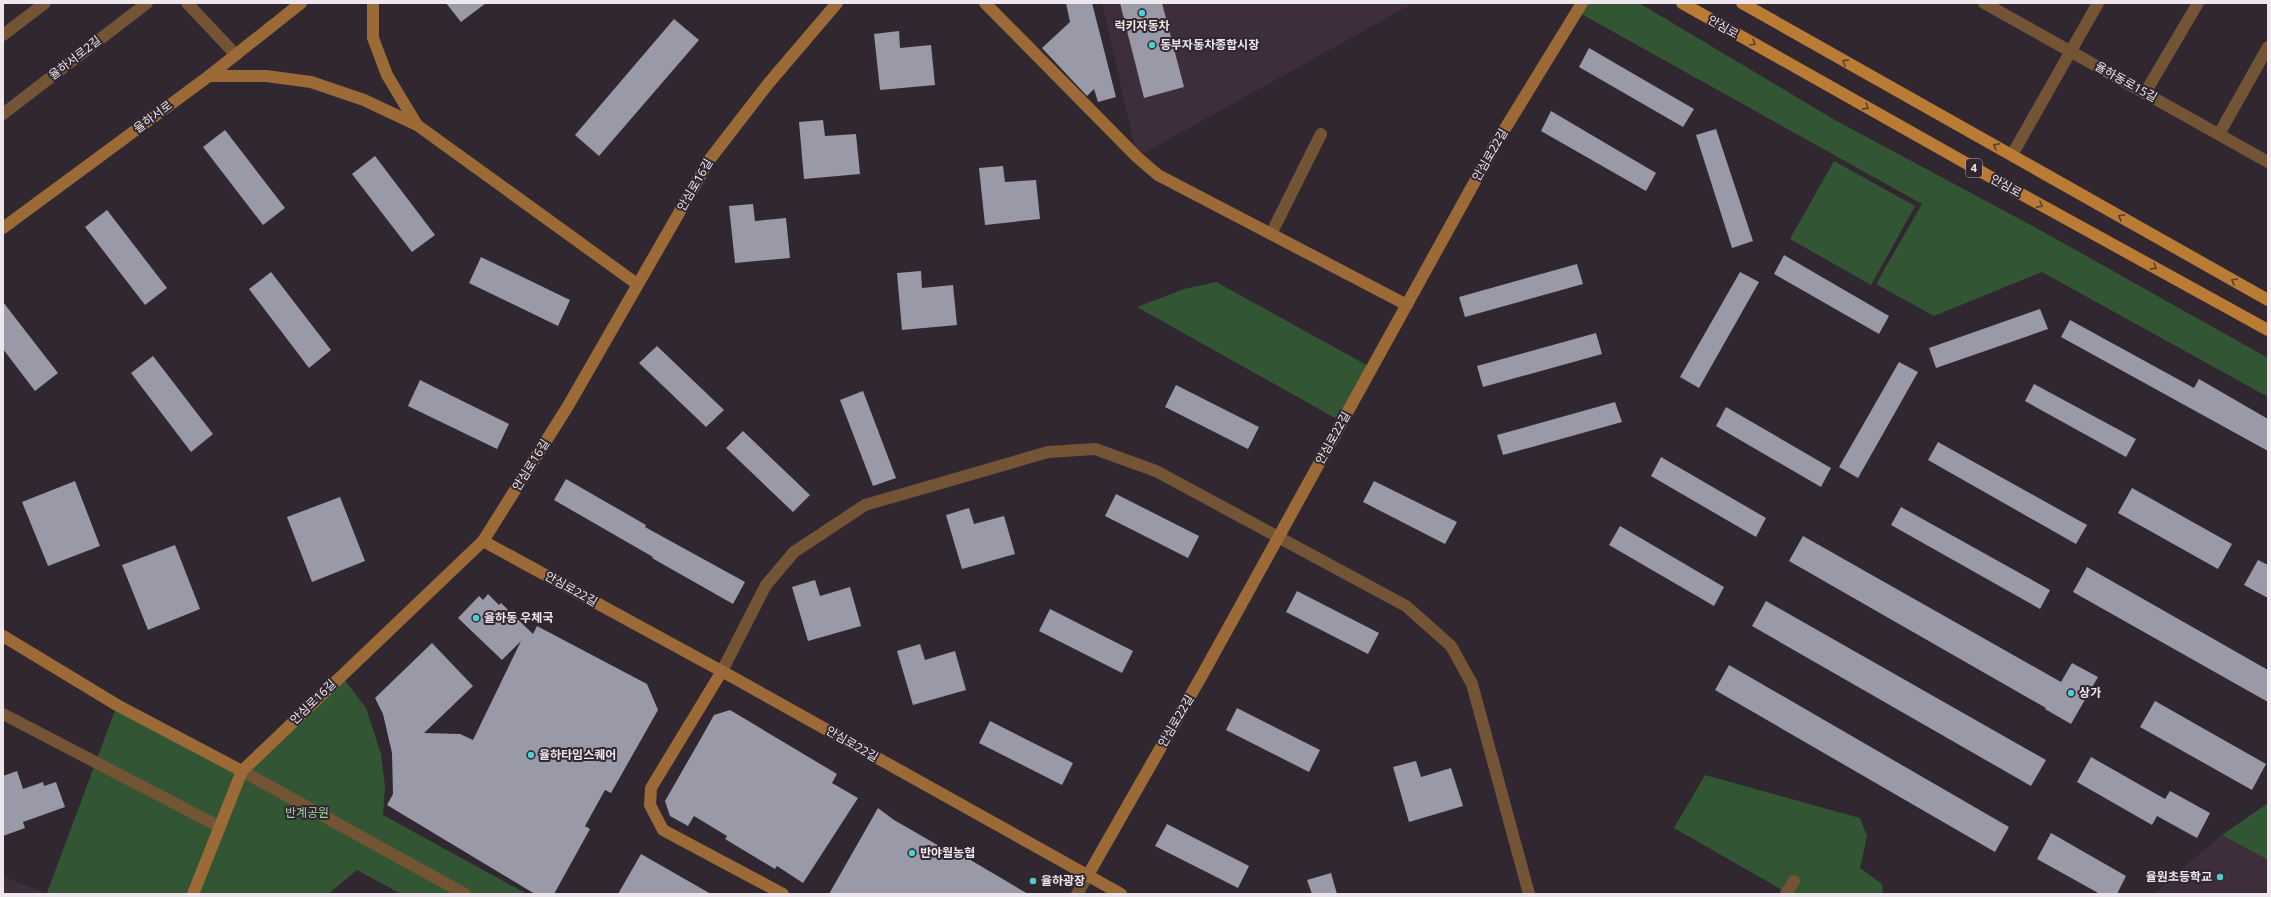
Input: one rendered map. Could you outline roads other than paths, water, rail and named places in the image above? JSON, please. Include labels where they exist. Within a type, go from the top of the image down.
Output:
[{"type":"main road","name":"율하서로","points":[[3,228],[209,76],[301,3]]},
{"type":"main road","points":[[373,3],[373,38],[387,75],[417,125]]},
{"type":"main road","name":"안심로16길","points":[[193,894],[242,771],[483,540],[568,406],[710,159],[768,84],[837,3]]},
{"type":"main road","points":[[985,3],[1138,157],[1158,175],[1407,305]]},
{"type":"main road","name":"안심로22길","points":[[1088,875],[1278,537],[1495,145],[1582,3]]},
{"type":"main road","name":"안심로","points":[[1682,3],[1996,181],[2268,330]]},
{"type":"main road","name":"4","points":[[1742,3],[2268,300]]},
{"type":"main road","points":[[209,76],[266,76],[311,82],[364,100],[417,125],[637,284]]},
{"type":"main road","name":"안심로22길","points":[[483,540],[722,671],[1121,894]]},
{"type":"main road","points":[[3,636],[66,676],[117,705],[242,771]]},
{"type":"main road","points":[[722,671],[703,705],[651,788],[650,805],[664,830],[782,894]]},
{"type":"street","points":[[3,35],[45,3]]},
{"type":"street","name":"율하서로2길","points":[[3,114],[147,3]]},
{"type":"street","points":[[187,3],[236,55]]},
{"type":"street","name":"율하동로15길","points":[[1984,3],[2002,7],[2071,51],[2268,162]]},
{"type":"street","points":[[2012,155],[2098,3]]},
{"type":"street","points":[[2145,93],[2198,3]]},
{"type":"street","points":[[2219,134],[2268,47]]},
{"type":"street","points":[[1271,234],[1321,134]]},
{"type":"street","points":[[722,671],[766,585],[794,552],[865,505],[1048,452],[1095,449],[1156,471],[1406,606],[1451,646],[1472,684],[1529,894]]},
{"type":"street","points":[[3,714],[220,827]]},
{"type":"street","points":[[242,771],[464,894]]},
{"type":"street","points":[[1077,894],[1088,875]]},
{"type":"street","points":[[1786,894],[1794,881]]},
{"type":"place","name":"럭키자동차","points":[[1142,13]]},
{"type":"place","name":"동부자동차종합시장","points":[[1152,45]]},
{"type":"place","name":"율하동 우체국","points":[[476,618]]},
{"type":"place","name":"상가","points":[[2071,693]]},
{"type":"place","name":"율하타임스퀘어","points":[[531,755]]},
{"type":"place","name":"반야월농협","points":[[912,853]]},
{"type":"place","name":"율원초등학교","points":[[2220,877]]},
{"type":"place","name":"율하광장","points":[[1033,881]]},
{"type":"park label","name":"반계공원","points":[[307,813]]}]
